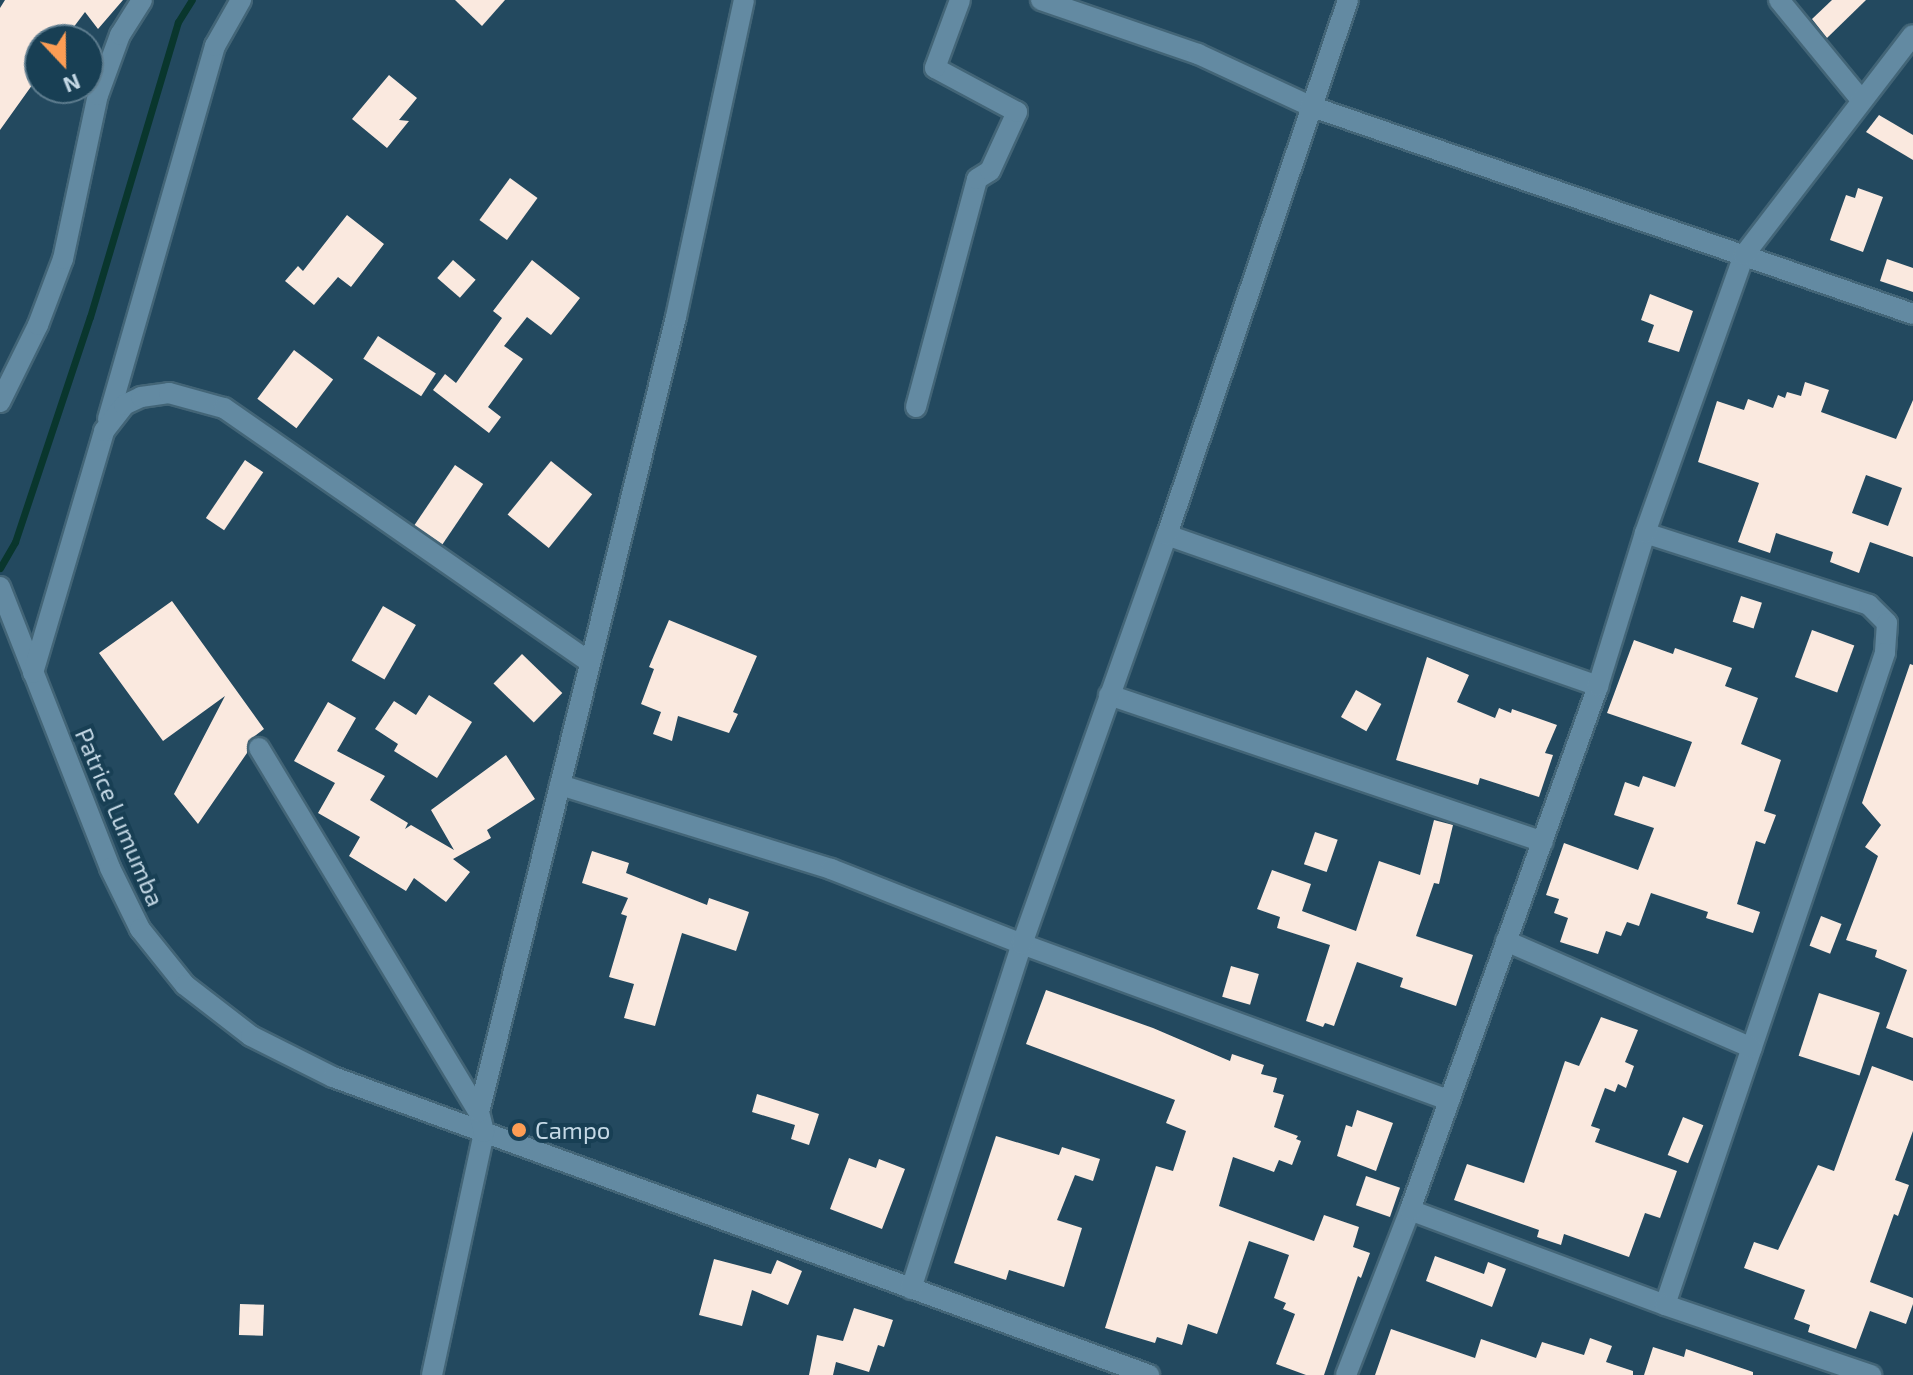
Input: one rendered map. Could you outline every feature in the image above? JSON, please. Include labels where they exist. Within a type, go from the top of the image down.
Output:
[{"type":"street","points":[[0,402],[38,325],[63,259],[98,95],[120,35],[142,0]]},
{"type":"street","points":[[33,673],[215,46],[241,0]]},
{"type":"street","points":[[479,1112],[588,661],[676,317],[744,0]]},
{"type":"street","points":[[916,407],[977,179],[990,171],[1017,112],[935,68],[960,0]]},
{"type":"street","points":[[1041,0],[1198,54],[1310,106],[1913,314]]},
{"type":"street","points":[[911,1289],[1022,944],[1167,535],[1348,0]]},
{"type":"street","points":[[1779,0],[1861,100]]},
{"type":"street","points":[[1346,1375],[1410,1210],[1543,842],[1598,686],[1645,533],[1744,255],[1913,35]]},
{"type":"street","points":[[104,431],[124,405],[141,397],[169,393],[224,408],[588,661]]},
{"type":"street","points":[[1645,533],[1869,605],[1887,623],[1885,653],[1665,1305]]},
{"type":"street","points":[[1167,535],[1598,686]]},
{"type":"street","name":"Patrice Lumumba","points":[[0,587],[110,868],[140,929],[185,985],[251,1036],[297,1061],[484,1132],[1149,1375]]},
{"type":"street","points":[[1109,695],[1543,842]]},
{"type":"street","points":[[259,748],[479,1112],[484,1132],[432,1375]]},
{"type":"street","points":[[560,785],[831,869],[1022,944],[1449,1100]]},
{"type":"street","points":[[1506,941],[1752,1048]]},
{"type":"street","points":[[1410,1210],[1665,1305],[1871,1375]]},
{"type":"building","points":[[5,0],[123,0],[102,24],[94,24],[85,12],[76,24],[24,24],[24,96],[0,130],[0,8]]},
{"type":"building","points":[[455,0],[505,0],[482,26]]},
{"type":"building","points":[[1832,0],[1866,0],[1827,38],[1812,19]]},
{"type":"building","points":[[389,75],[417,98],[399,120],[409,121],[387,148],[352,119]]},
{"type":"building","points":[[1879,115],[1913,135],[1913,160],[1866,132]]},
{"type":"building","points":[[510,178],[538,198],[507,240],[479,220]]},
{"type":"building","points":[[1858,188],[1883,197],[1863,252],[1830,240],[1846,195],[1855,198]]},
{"type":"building","points":[[347,215],[384,244],[351,287],[338,277],[314,305],[285,281],[298,266],[303,271]]},
{"type":"building","points":[[1887,259],[1913,268],[1913,292],[1880,281]]},
{"type":"building","points":[[453,260],[476,280],[460,298],[437,278]]},
{"type":"building","points":[[532,260],[580,298],[551,335],[527,317],[504,346],[523,359],[488,407],[501,417],[489,433],[433,390],[445,374],[456,383],[502,318],[493,311]]},
{"type":"building","points":[[1650,294],[1693,311],[1679,352],[1648,342],[1654,325],[1641,320]]},
{"type":"building","points":[[378,336],[436,374],[421,396],[363,359]]},
{"type":"building","points":[[294,350],[333,379],[296,428],[257,399]]},
{"type":"building","points":[[1805,382],[1829,390],[1821,412],[1896,439],[1913,400],[1913,557],[1870,542],[1859,573],[1830,562],[1833,552],[1776,533],[1770,553],[1738,542],[1759,483],[1698,462],[1717,401],[1744,410],[1748,399],[1773,408],[1778,395],[1785,398],[1787,392],[1801,396]],"holes":[[[1866,475],[1902,488],[1888,526],[1852,513]]]},
{"type":"building","points":[[245,460],[263,472],[224,530],[206,518]]},
{"type":"building","points":[[551,461],[592,494],[549,548],[508,515]]},
{"type":"building","points":[[455,465],[483,484],[442,545],[414,526]]},
{"type":"building","points":[[1741,596],[1762,603],[1754,628],[1733,622]]},
{"type":"building","points":[[172,601],[264,729],[248,741],[247,753],[198,824],[174,794],[225,696],[163,741],[99,653]]},
{"type":"building","points":[[383,606],[416,625],[384,680],[352,661]]},
{"type":"building","points":[[669,620],[757,656],[733,712],[738,714],[729,733],[678,716],[672,741],[653,734],[661,712],[641,704],[654,669],[649,667]]},
{"type":"building","points":[[1812,630],[1854,645],[1837,692],[1795,677]]},
{"type":"building","points":[[1634,640],[1673,654],[1675,648],[1732,668],[1725,686],[1758,698],[1741,744],[1781,760],[1764,811],[1776,815],[1765,844],[1756,841],[1737,904],[1760,912],[1753,933],[1706,918],[1708,912],[1651,893],[1639,926],[1627,922],[1621,936],[1606,931],[1598,954],[1560,942],[1568,918],[1554,913],[1559,899],[1546,895],[1564,843],[1638,870],[1654,828],[1614,815],[1625,782],[1639,787],[1643,776],[1675,787],[1692,742],[1607,713]]},
{"type":"building","points":[[522,654],[562,693],[534,722],[494,683]]},
{"type":"building","points":[[1427,657],[1469,675],[1457,702],[1495,718],[1499,708],[1511,713],[1512,709],[1557,725],[1545,753],[1553,755],[1539,797],[1480,778],[1478,785],[1396,760]]},
{"type":"building","points":[[1910,664],[1913,665],[1913,1038],[1886,1028],[1907,970],[1875,957],[1877,950],[1846,940],[1878,856],[1865,847],[1881,825],[1862,803]]},
{"type":"building","points":[[1356,690],[1381,704],[1366,731],[1341,717]]},
{"type":"building","points":[[429,695],[472,722],[437,778],[394,751],[398,744],[375,729],[394,701],[416,715]]},
{"type":"building","points":[[328,702],[356,718],[337,751],[385,776],[370,800],[408,823],[405,829],[411,825],[454,850],[431,810],[506,755],[535,799],[487,830],[491,838],[453,859],[470,872],[446,902],[414,878],[406,891],[349,856],[360,837],[318,813],[335,783],[294,761]]},
{"type":"building","points":[[1434,820],[1453,825],[1439,884],[1434,883],[1416,936],[1473,955],[1456,1006],[1400,987],[1403,978],[1357,962],[1334,1026],[1325,1023],[1323,1027],[1306,1021],[1330,945],[1277,928],[1280,917],[1257,909],[1272,870],[1311,884],[1302,911],[1356,931],[1379,861],[1420,875]]},
{"type":"building","points":[[1315,832],[1338,840],[1327,872],[1304,864]]},
{"type":"building","points":[[592,851],[629,863],[626,873],[707,905],[709,898],[749,912],[736,951],[682,933],[655,1026],[624,1018],[634,984],[609,977],[627,916],[621,914],[628,898],[582,883]]},
{"type":"building","points":[[1821,916],[1842,924],[1830,954],[1810,946]]},
{"type":"building","points":[[1231,966],[1259,974],[1250,1005],[1222,997]]},
{"type":"building","points":[[1046,990],[1153,1028],[1230,1061],[1232,1054],[1264,1065],[1261,1074],[1277,1078],[1273,1092],[1284,1095],[1274,1127],[1298,1136],[1296,1139],[1301,1141],[1292,1165],[1279,1160],[1274,1172],[1233,1157],[1219,1206],[1314,1241],[1324,1215],[1359,1227],[1353,1247],[1370,1253],[1361,1278],[1358,1276],[1324,1375],[1306,1375],[1276,1364],[1295,1314],[1283,1309],[1286,1303],[1274,1298],[1289,1255],[1249,1241],[1217,1334],[1188,1324],[1182,1345],[1157,1337],[1155,1343],[1105,1328],[1156,1166],[1173,1171],[1186,1131],[1166,1123],[1175,1100],[1026,1044]]},
{"type":"building","points":[[1819,993],[1880,1013],[1859,1076],[1799,1056]]},
{"type":"building","points":[[1601,1017],[1638,1030],[1625,1062],[1634,1066],[1626,1088],[1618,1084],[1615,1092],[1605,1088],[1591,1126],[1600,1129],[1595,1142],[1677,1171],[1660,1218],[1645,1213],[1629,1257],[1564,1234],[1561,1245],[1537,1237],[1539,1230],[1454,1200],[1467,1164],[1524,1183],[1565,1061],[1579,1066]]},
{"type":"building","points":[[1872,1066],[1913,1081],[1913,1131],[1895,1180],[1909,1185],[1898,1216],[1894,1214],[1870,1282],[1913,1298],[1913,1304],[1906,1324],[1870,1311],[1856,1349],[1808,1332],[1810,1325],[1794,1319],[1805,1290],[1744,1268],[1754,1242],[1778,1250],[1818,1165],[1834,1171]]},
{"type":"building","points":[[757,1094],[819,1114],[809,1145],[791,1139],[795,1125],[752,1112]]},
{"type":"building","points":[[1357,1110],[1393,1123],[1376,1171],[1337,1156],[1346,1125],[1352,1127]]},
{"type":"building","points":[[1683,1117],[1703,1125],[1688,1163],[1668,1155]]},
{"type":"building","points":[[996,1136],[1059,1155],[1062,1147],[1100,1159],[1093,1181],[1075,1175],[1057,1220],[1082,1228],[1064,1287],[1009,1270],[1006,1280],[954,1263]]},
{"type":"building","points":[[849,1158],[876,1168],[879,1159],[905,1169],[882,1229],[830,1209]]},
{"type":"building","points":[[1366,1176],[1400,1188],[1390,1217],[1356,1205]]},
{"type":"building","points":[[1435,1256],[1484,1274],[1488,1262],[1506,1269],[1492,1307],[1426,1281]]},
{"type":"building","points":[[714,1259],[771,1274],[777,1260],[802,1271],[788,1305],[752,1290],[742,1326],[699,1315]]},
{"type":"building","points":[[240,1304],[264,1305],[263,1336],[239,1335]]},
{"type":"building","points":[[854,1308],[893,1320],[884,1347],[878,1345],[869,1372],[836,1362],[833,1375],[809,1375],[817,1335],[843,1341]]},
{"type":"building","points":[[1391,1329],[1475,1358],[1481,1339],[1536,1358],[1542,1342],[1584,1355],[1590,1338],[1612,1346],[1606,1362],[1633,1371],[1633,1375],[1375,1375]]},
{"type":"building","points":[[1653,1347],[1684,1357],[1686,1349],[1753,1372],[1753,1375],[1644,1375]]},
{"type":"waterway","points":[[0,568],[15,542],[90,317],[178,22],[192,0]]},
{"type":"place","name":"Campo","points":[[519,1130]]}]
